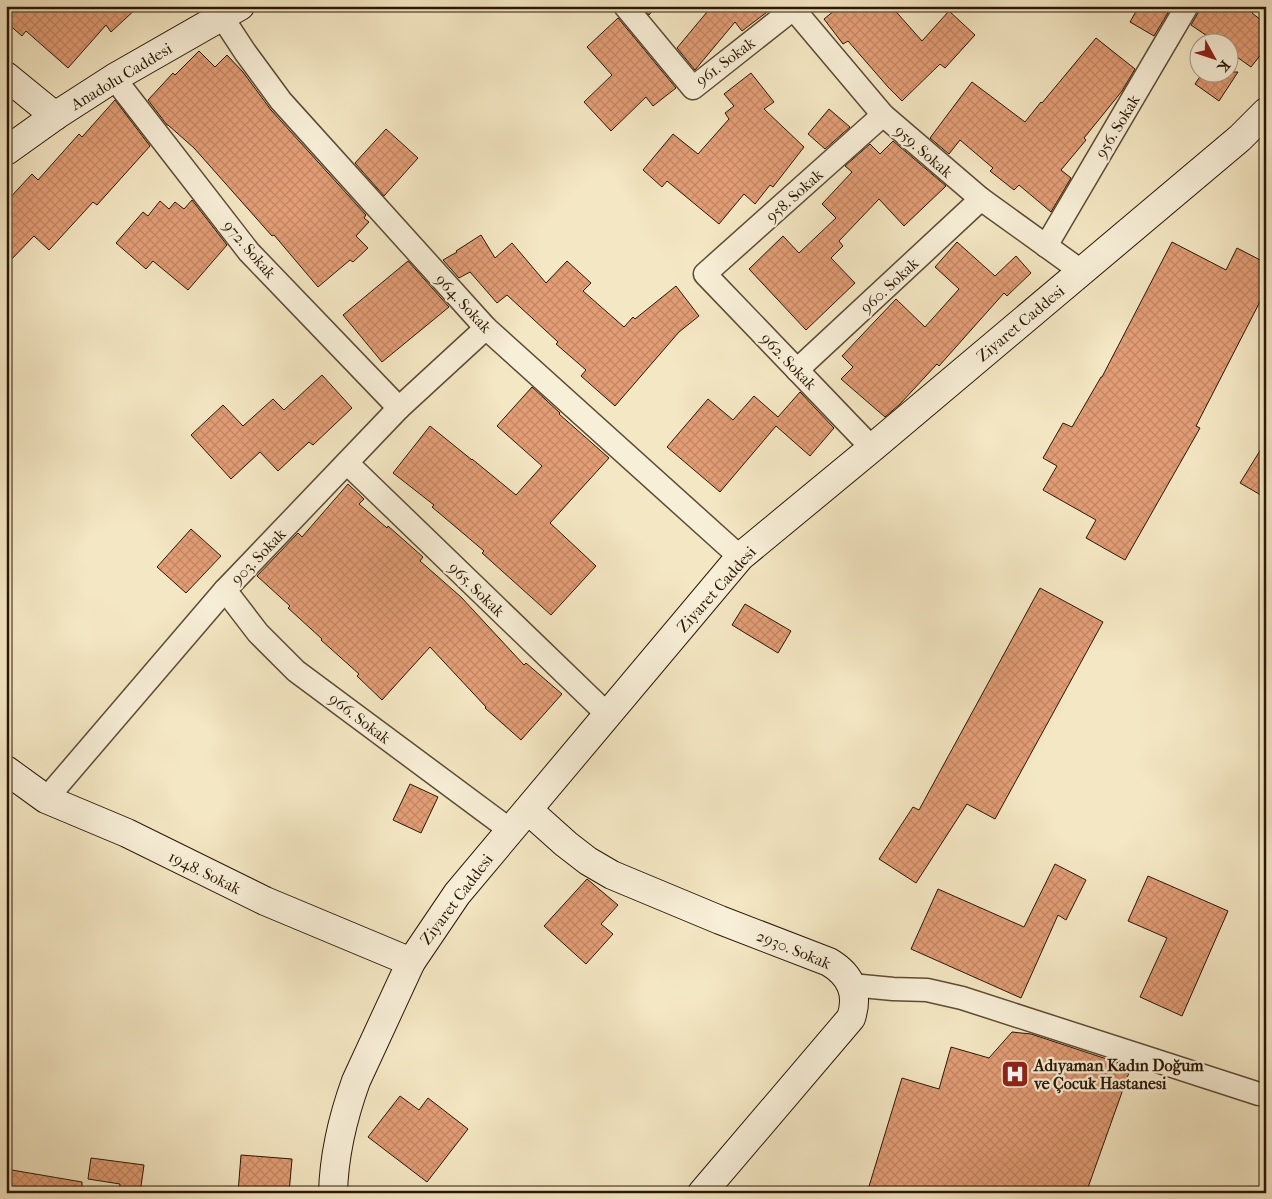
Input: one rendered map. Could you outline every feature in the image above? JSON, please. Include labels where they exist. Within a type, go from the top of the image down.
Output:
[{"type":"street","name":"961. Sokak","points":[[625,6],[693,88],[792,8]]},
{"type":"street","name":"956. Sokak","points":[[1046,246],[1187,6]]},
{"type":"street","name":"959. Sokak","points":[[792,8],[883,115],[981,199],[1081,271]]},
{"type":"street","name":"Anadolu Caddesi","points":[[6,151],[114,78],[231,11]]},
{"type":"street","name":"964. Sokak","points":[[231,11],[245,52],[281,101],[486,328],[740,557]]},
{"type":"street","points":[[6,76],[56,116]]},
{"type":"street","name":"972. Sokak","points":[[114,78],[249,252],[399,408]]},
{"type":"street","name":"Ziyaret Caddesi","points":[[332,1193],[338,1142],[351,1094],[411,962],[457,894],[740,557],[1240,138],[1266,112]]},
{"type":"street","name":"958. Sokak","points":[[705,274],[883,115]]},
{"type":"street","name":"960. Sokak","points":[[797,370],[981,199]]},
{"type":"street","name":"962. Sokak","points":[[705,274],[872,448]]},
{"type":"street","name":"903. Sokak","points":[[46,799],[225,590],[399,408],[486,328]]},
{"type":"street","name":"965. Sokak","points":[[347,463],[608,715]]},
{"type":"street","name":"966. Sokak","points":[[225,590],[258,633],[296,671],[510,830]]},
{"type":"street","name":"1948. Sokak","points":[[6,770],[46,799],[127,833],[265,902],[411,962]]},
{"type":"street","name":"2930. Sokak","points":[[528,810],[566,844],[612,876],[829,962],[842,971],[851,985]]},
{"type":"street","points":[[702,1193],[851,1018],[854,1002],[851,985],[927,990],[962,998],[1266,1095]]},
{"type":"building","points":[[6,6],[139,6],[111,32],[106,25],[68,68],[26,31],[22,36],[6,22]]},
{"type":"building","points":[[642,6],[656,6],[649,15]]},
{"type":"building","points":[[712,6],[775,6],[742,31],[735,22],[695,70],[677,48]]},
{"type":"building","points":[[840,6],[891,6],[922,41],[949,11],[975,35],[945,68],[940,64],[902,101],[848,41],[843,44],[824,19]]},
{"type":"building","points":[[1139,6],[1172,6],[1154,36],[1130,22]]},
{"type":"building","points":[[1200,6],[1257,6],[1252,13],[1266,24],[1266,48],[1251,67],[1240,59],[1240,32],[1201,32],[1191,25]]},
{"type":"building","points":[[618,18],[676,88],[653,106],[646,97],[611,131],[584,102],[612,75],[587,47]]},
{"type":"building","points":[[1096,38],[1135,69],[1122,91],[1061,170],[1071,178],[1051,212],[1019,185],[1014,190],[990,171],[993,168],[960,140],[949,154],[930,138],[972,82],[1025,122]]},
{"type":"building","points":[[199,51],[215,67],[227,55],[243,72],[271,110],[366,215],[364,218],[369,222],[356,236],[368,248],[353,262],[350,260],[318,287],[274,235],[272,236],[194,148],[167,125],[148,100],[173,73],[175,75]]},
{"type":"building","points":[[751,73],[774,102],[764,109],[804,147],[773,187],[770,185],[755,204],[744,194],[719,224],[667,181],[662,187],[643,170],[673,134],[698,154],[729,119],[725,113],[734,106],[724,94]]},
{"type":"building","points":[[1196,82],[1231,82],[1219,101],[1195,84]]},
{"type":"building","points":[[115,100],[150,146],[97,205],[93,202],[49,250],[34,236],[6,265],[6,202],[32,174],[38,180],[79,134],[82,137]]},
{"type":"building","points":[[829,109],[850,127],[825,149],[808,134]]},
{"type":"building","points":[[386,129],[418,158],[384,196],[355,163]]},
{"type":"building","points":[[893,141],[946,186],[904,226],[879,199],[839,241],[843,246],[831,258],[855,283],[806,330],[749,269],[783,236],[799,253],[836,218],[822,204],[852,172],[845,166],[870,144],[880,154]]},
{"type":"building","points":[[192,200],[227,245],[188,290],[153,261],[146,269],[116,243],[143,212],[148,216],[160,201],[169,209],[175,202],[184,209]]},
{"type":"building","points":[[481,235],[495,258],[512,243],[546,283],[567,261],[591,283],[583,291],[624,327],[633,317],[635,319],[676,286],[699,316],[679,332],[615,406],[581,376],[586,370],[556,344],[558,342],[507,295],[497,303],[470,272],[459,278],[443,260]]},
{"type":"building","points":[[957,242],[995,276],[1016,256],[1031,273],[1007,296],[1004,293],[939,366],[937,364],[900,404],[885,417],[841,379],[853,367],[842,356],[896,299],[925,327],[959,289],[935,267]]},
{"type":"building","points":[[1172,242],[1226,270],[1237,248],[1266,263],[1266,290],[1196,426],[1200,428],[1125,560],[1086,538],[1096,520],[1043,490],[1057,466],[1043,458],[1063,423],[1072,427],[1102,377]]},
{"type":"building","points":[[408,261],[449,307],[382,362],[343,315]]},
{"type":"building","points":[[322,375],[352,408],[313,445],[309,442],[278,471],[260,452],[231,479],[191,435],[223,405],[243,426],[273,399],[284,410]]},
{"type":"building","points":[[532,387],[559,414],[609,458],[550,523],[596,566],[551,615],[482,553],[484,551],[432,507],[434,505],[393,473],[430,426],[516,495],[542,466],[497,426]]},
{"type":"building","points":[[800,392],[834,428],[810,456],[776,426],[720,492],[667,447],[708,399],[733,420],[754,396],[778,417]]},
{"type":"building","points":[[1266,441],[1266,498],[1240,483]]},
{"type":"building","points":[[348,484],[364,499],[359,504],[387,528],[388,526],[423,557],[420,561],[461,597],[524,665],[526,663],[562,694],[521,740],[485,708],[430,647],[382,700],[357,676],[359,674],[321,640],[288,608],[290,606],[257,576],[298,533],[302,537]]},
{"type":"building","points":[[191,529],[221,556],[186,593],[157,567]]},
{"type":"building","points":[[1040,588],[1103,622],[995,819],[967,804],[916,883],[879,859],[913,807],[919,810]]},
{"type":"building","points":[[745,604],[791,631],[778,653],[732,625]]},
{"type":"building","points":[[410,784],[438,797],[421,833],[393,820]]},
{"type":"building","points":[[1055,864],[1086,880],[1066,920],[1058,915],[1021,998],[911,949],[938,889],[1024,927]]},
{"type":"building","points":[[1148,876],[1228,911],[1182,1016],[1140,997],[1167,938],[1128,921]]},
{"type":"building","points":[[587,879],[618,905],[601,924],[613,934],[586,964],[544,926]]},
{"type":"building","points":[[1012,1032],[1031,1034],[1131,1067],[1086,1193],[867,1193],[902,1078],[939,1089],[951,1047],[989,1058]]},
{"type":"building","points":[[400,1096],[419,1110],[428,1098],[468,1129],[427,1182],[368,1137]]},
{"type":"building","points":[[241,1155],[292,1159],[289,1193],[238,1193]]},
{"type":"building","points":[[91,1158],[144,1165],[140,1193],[119,1193],[120,1184],[88,1179]]},
{"type":"building","points":[[6,1169],[82,1182],[82,1193],[6,1193]]},
{"type":"place","name":"Adıyaman Kadın Doğum ve Çocuk Hastanesi","points":[[1015,1074]]}]
